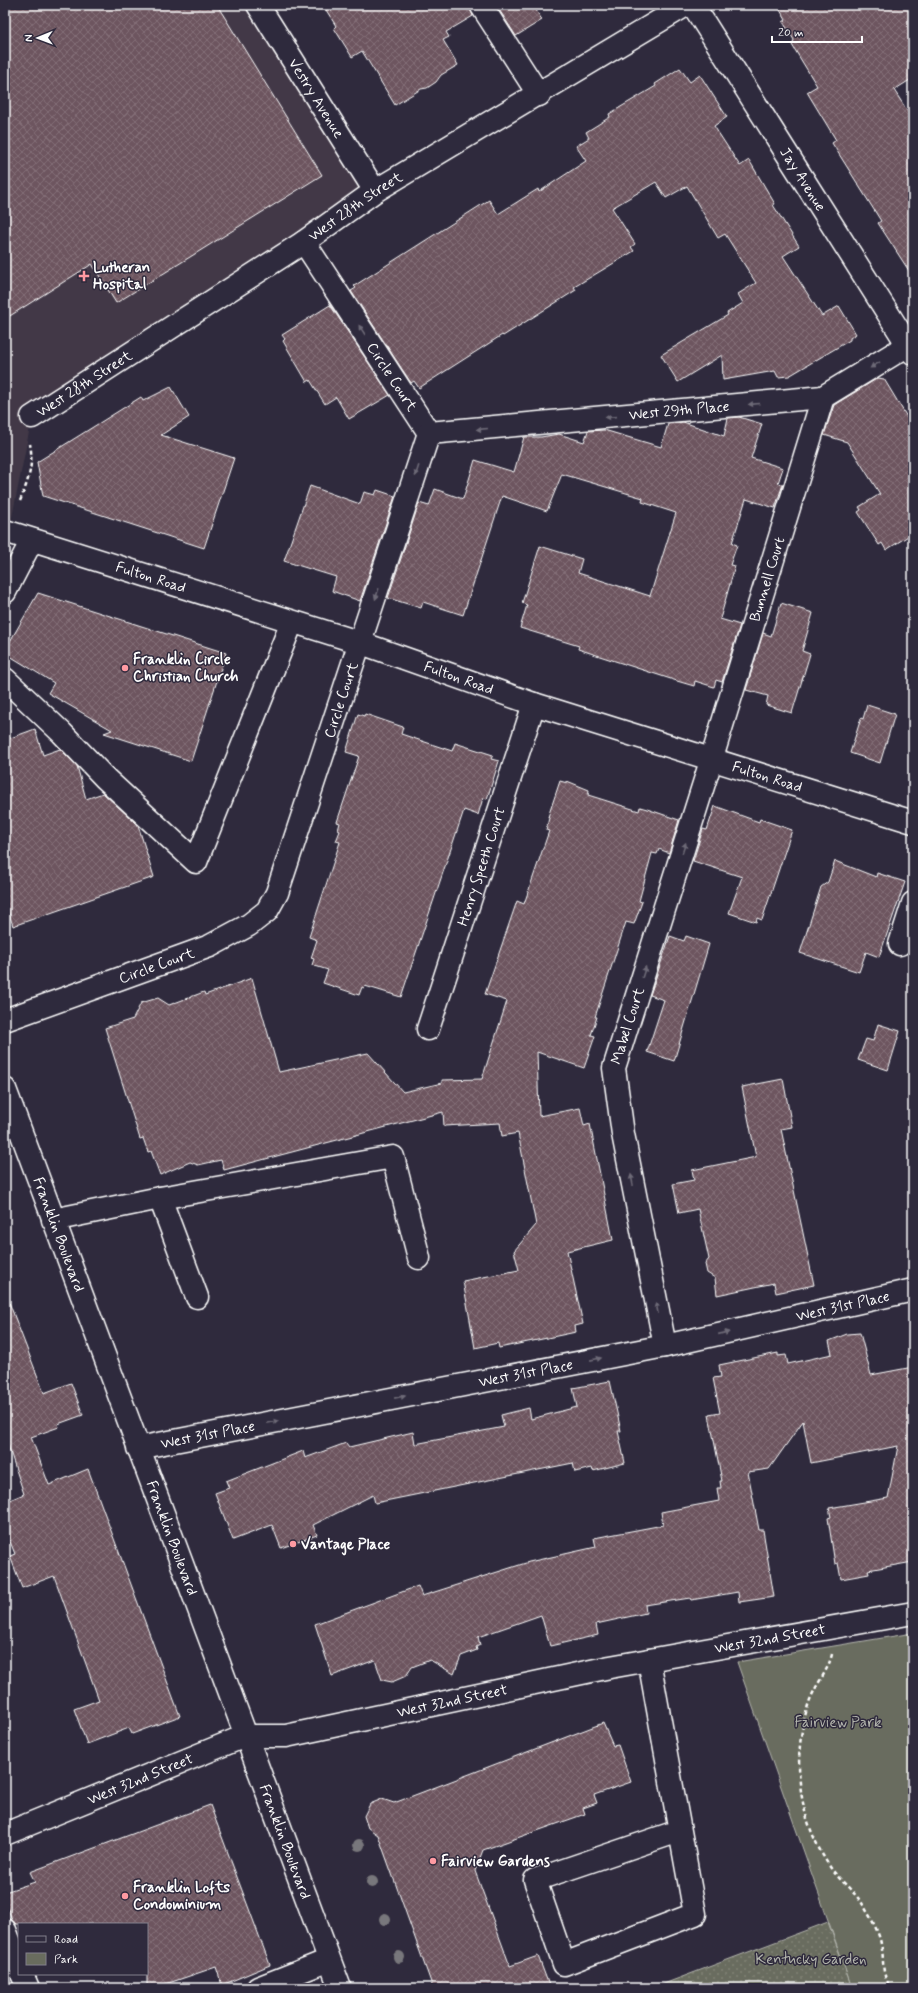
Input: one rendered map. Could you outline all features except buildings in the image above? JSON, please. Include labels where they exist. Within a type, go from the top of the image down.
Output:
[{"type":"street","name":"Vestry Avenue","points":[[258,5],[375,191]]},
{"type":"street","points":[[481,5],[539,95]]},
{"type":"street","name":"West 28th Street","points":[[32,417],[304,242],[375,191],[539,95],[686,5]]},
{"type":"street","name":"Jay Avenue","points":[[693,5],[911,346]]},
{"type":"street","name":"Circle Court","points":[[5,1020],[210,946],[249,925],[267,911],[277,893],[429,434],[304,242]]},
{"type":"street","name":"West 29th Place","points":[[429,434],[823,397],[911,346]]},
{"type":"street","name":"Bunnell Court","points":[[712,761],[823,397]]},
{"type":"street","name":"Fulton Road","points":[[5,531],[361,643],[534,704],[712,761],[912,821]]},
{"type":"street","points":[[5,592],[32,540]]},
{"type":"street","points":[[5,678],[62,733],[105,778],[196,862],[292,622]]},
{"type":"street","name":"Henry Speeth Court","points":[[428,1029],[534,704]]},
{"type":"street","name":"Mabel Court","points":[[665,1346],[623,1134],[614,1068],[712,761]]},
{"type":"street","points":[[900,944],[913,903]]},
{"type":"street","name":"Franklin Boulevard","points":[[6,1095],[244,1736],[340,1988]]},
{"type":"street","points":[[53,1220],[160,1198],[393,1157],[419,1258]]},
{"type":"street","points":[[160,1198],[197,1297]]},
{"type":"street","name":"West 31st Place","points":[[138,1448],[665,1346],[913,1290]]},
{"type":"street","name":"West 32nd Street","points":[[5,1834],[244,1736],[286,1736],[649,1660],[913,1613]]},
{"type":"street","points":[[649,1660],[695,1914],[564,1964],[535,1880],[679,1831]]},
{"type":"street","points":[[5,1930],[18,1962]]},
{"type":"street","points":[[258,1988],[329,1960]]},
{"type":"street","points":[[22,1975],[28,1988]]},
{"type":"path","points":[[20,501],[30,478],[32,453],[26,423],[32,417]]},
{"type":"path","points":[[828,1628],[832,1655],[827,1668],[816,1685],[807,1706],[802,1728],[798,1765],[800,1787],[810,1828],[818,1849],[834,1871],[864,1906],[876,1929],[881,1944],[884,1978],[890,1988]]},
{"type":"shaded area","name":"Lutheran Hospital","points":[[5,5],[258,5],[375,191],[32,417],[9,532],[5,531]]},
{"type":"green space","name":"Fairview Park","points":[[913,1633],[913,1988],[852,1988],[737,1662]]},
{"type":"green space","name":"Kentucky Garden","points":[[828,1922],[852,1988],[653,1988]]},
{"type":"place","name":"Lutheran Hospital","points":[[84,276]]},
{"type":"place","name":"Franklin Circle Christian Church","points":[[125,668]]},
{"type":"place","name":"Vantage Place","points":[[293,1544]]},
{"type":"place","name":"Fairview Gardens","points":[[433,1861]]},
{"type":"place","name":"Franklin Lofts Condominium","points":[[125,1896]]}]
